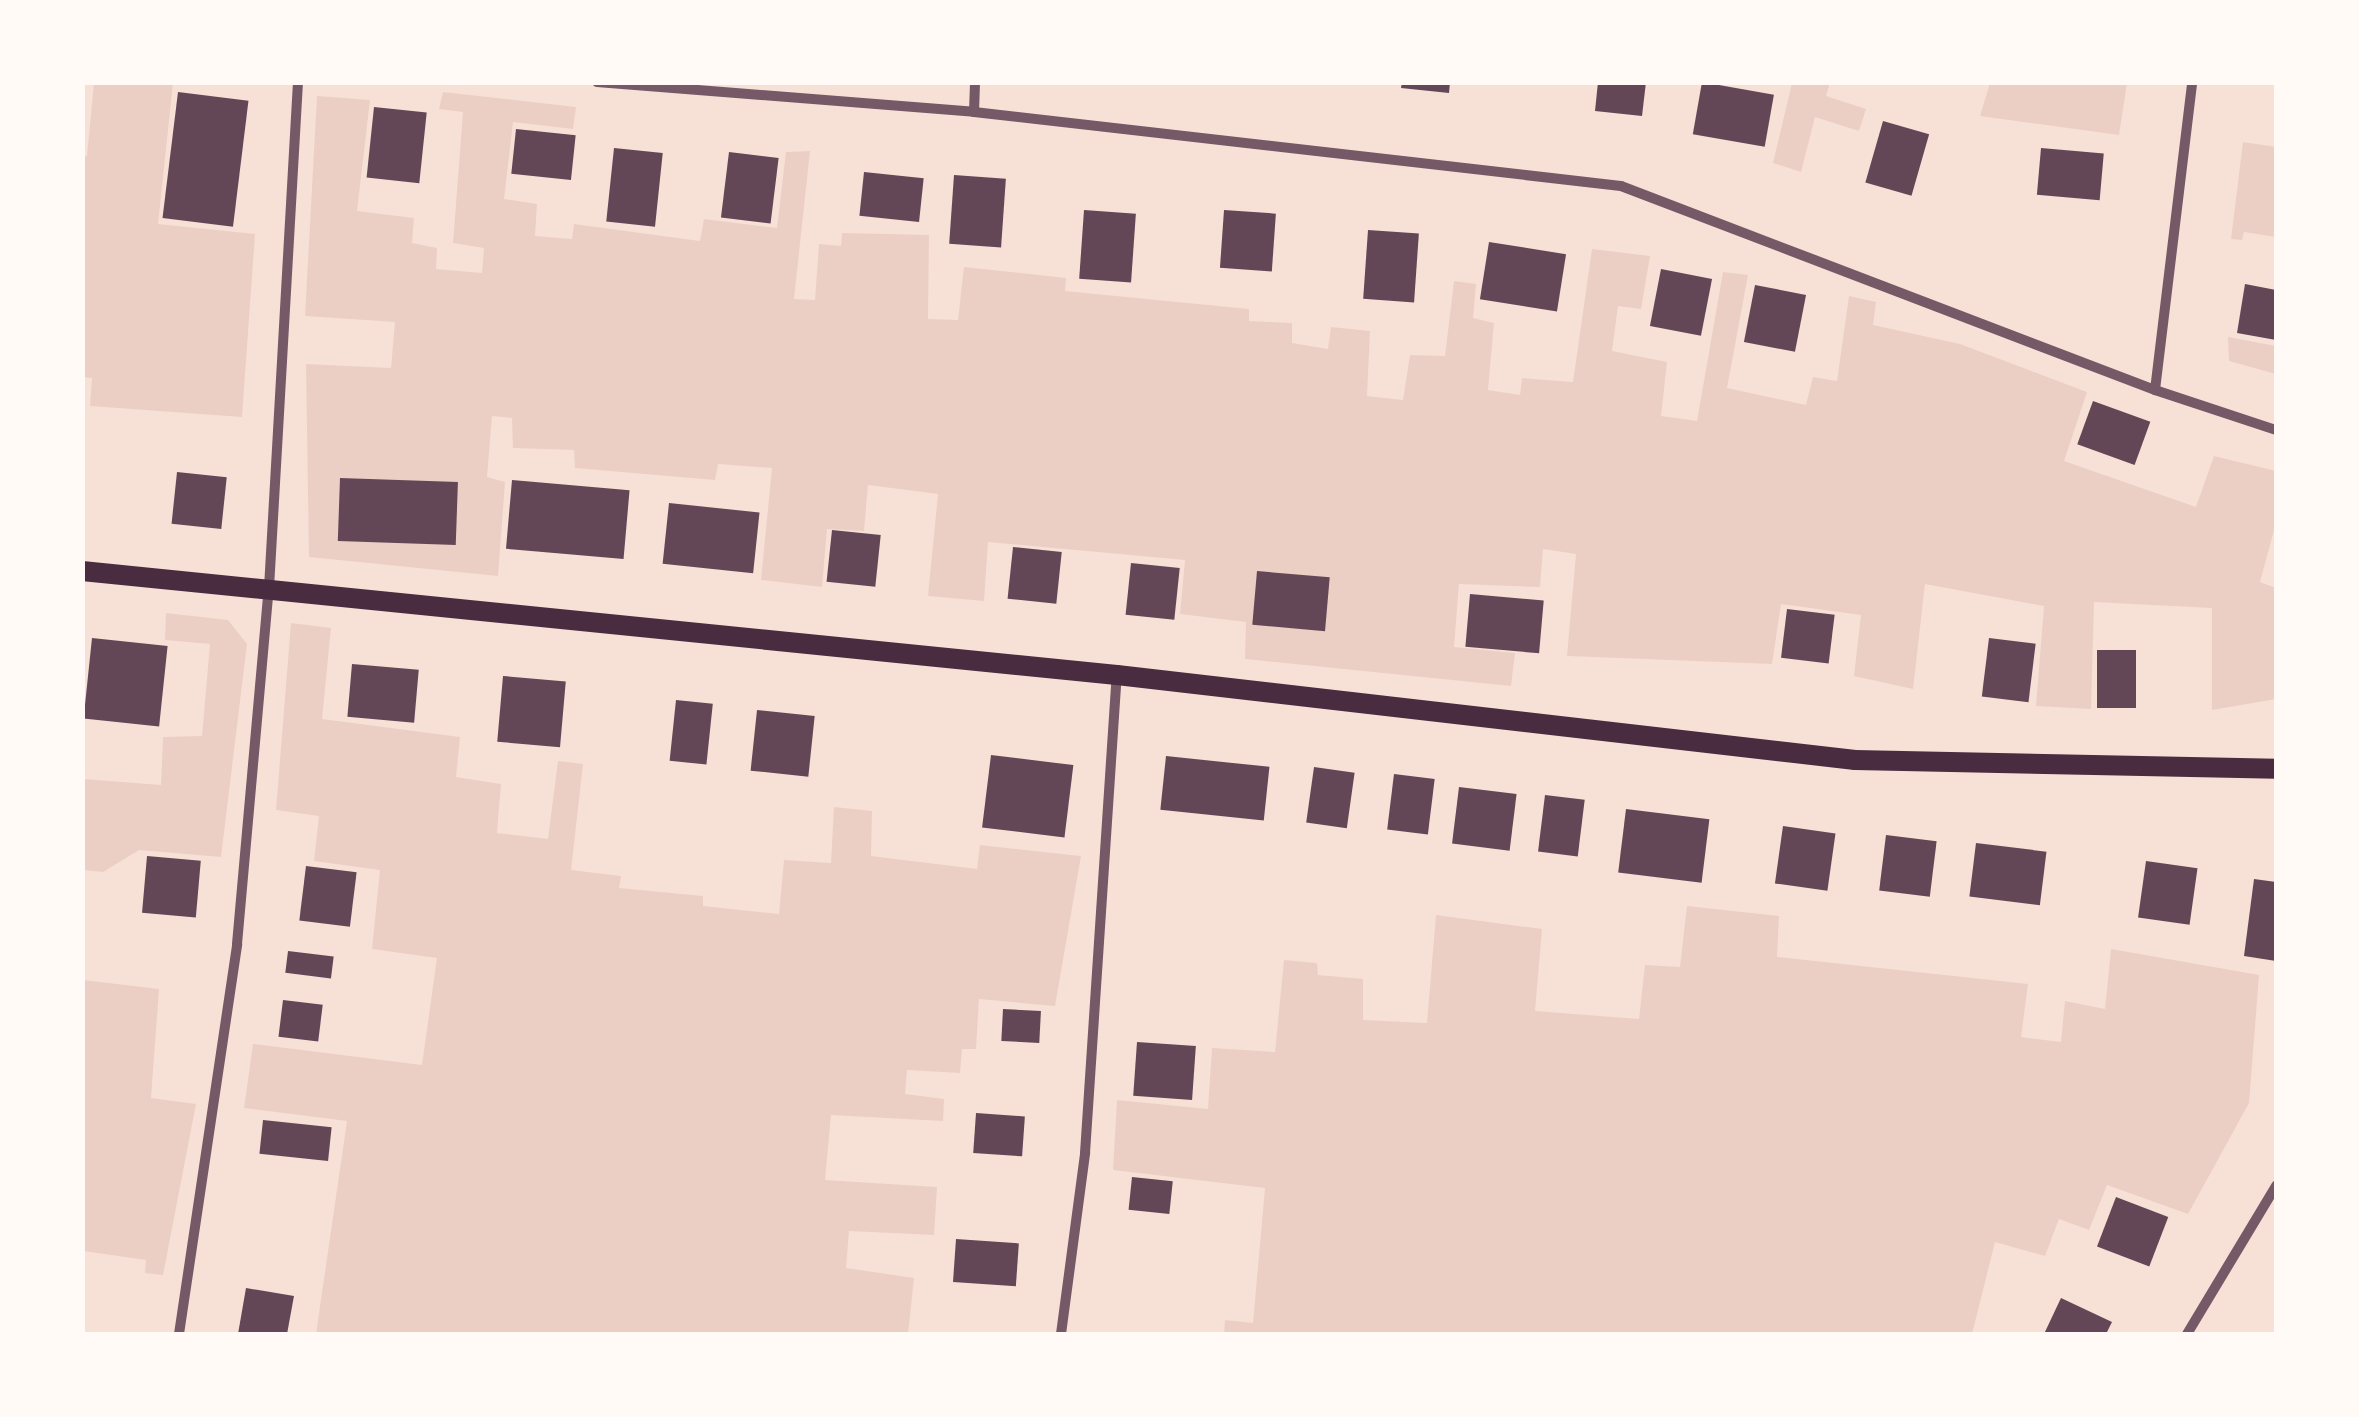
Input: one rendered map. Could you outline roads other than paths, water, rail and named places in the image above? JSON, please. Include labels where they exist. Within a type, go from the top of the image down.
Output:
[{"type":"main road","points":[[82,571],[1117,675],[1855,760],[2276,769]]},
{"type":"street","points":[[178,1334],[237,944],[269,588],[298,82]]},
{"type":"street","points":[[597,82],[974,112],[1621,186],[2155,390],[2276,430]]},
{"type":"street","points":[[974,112],[975,82]]},
{"type":"street","points":[[2155,390],[2192,82]]},
{"type":"street","points":[[1060,1334],[1084,1153],[1117,675]]},
{"type":"street","points":[[2187,1334],[2276,1186]]}]
